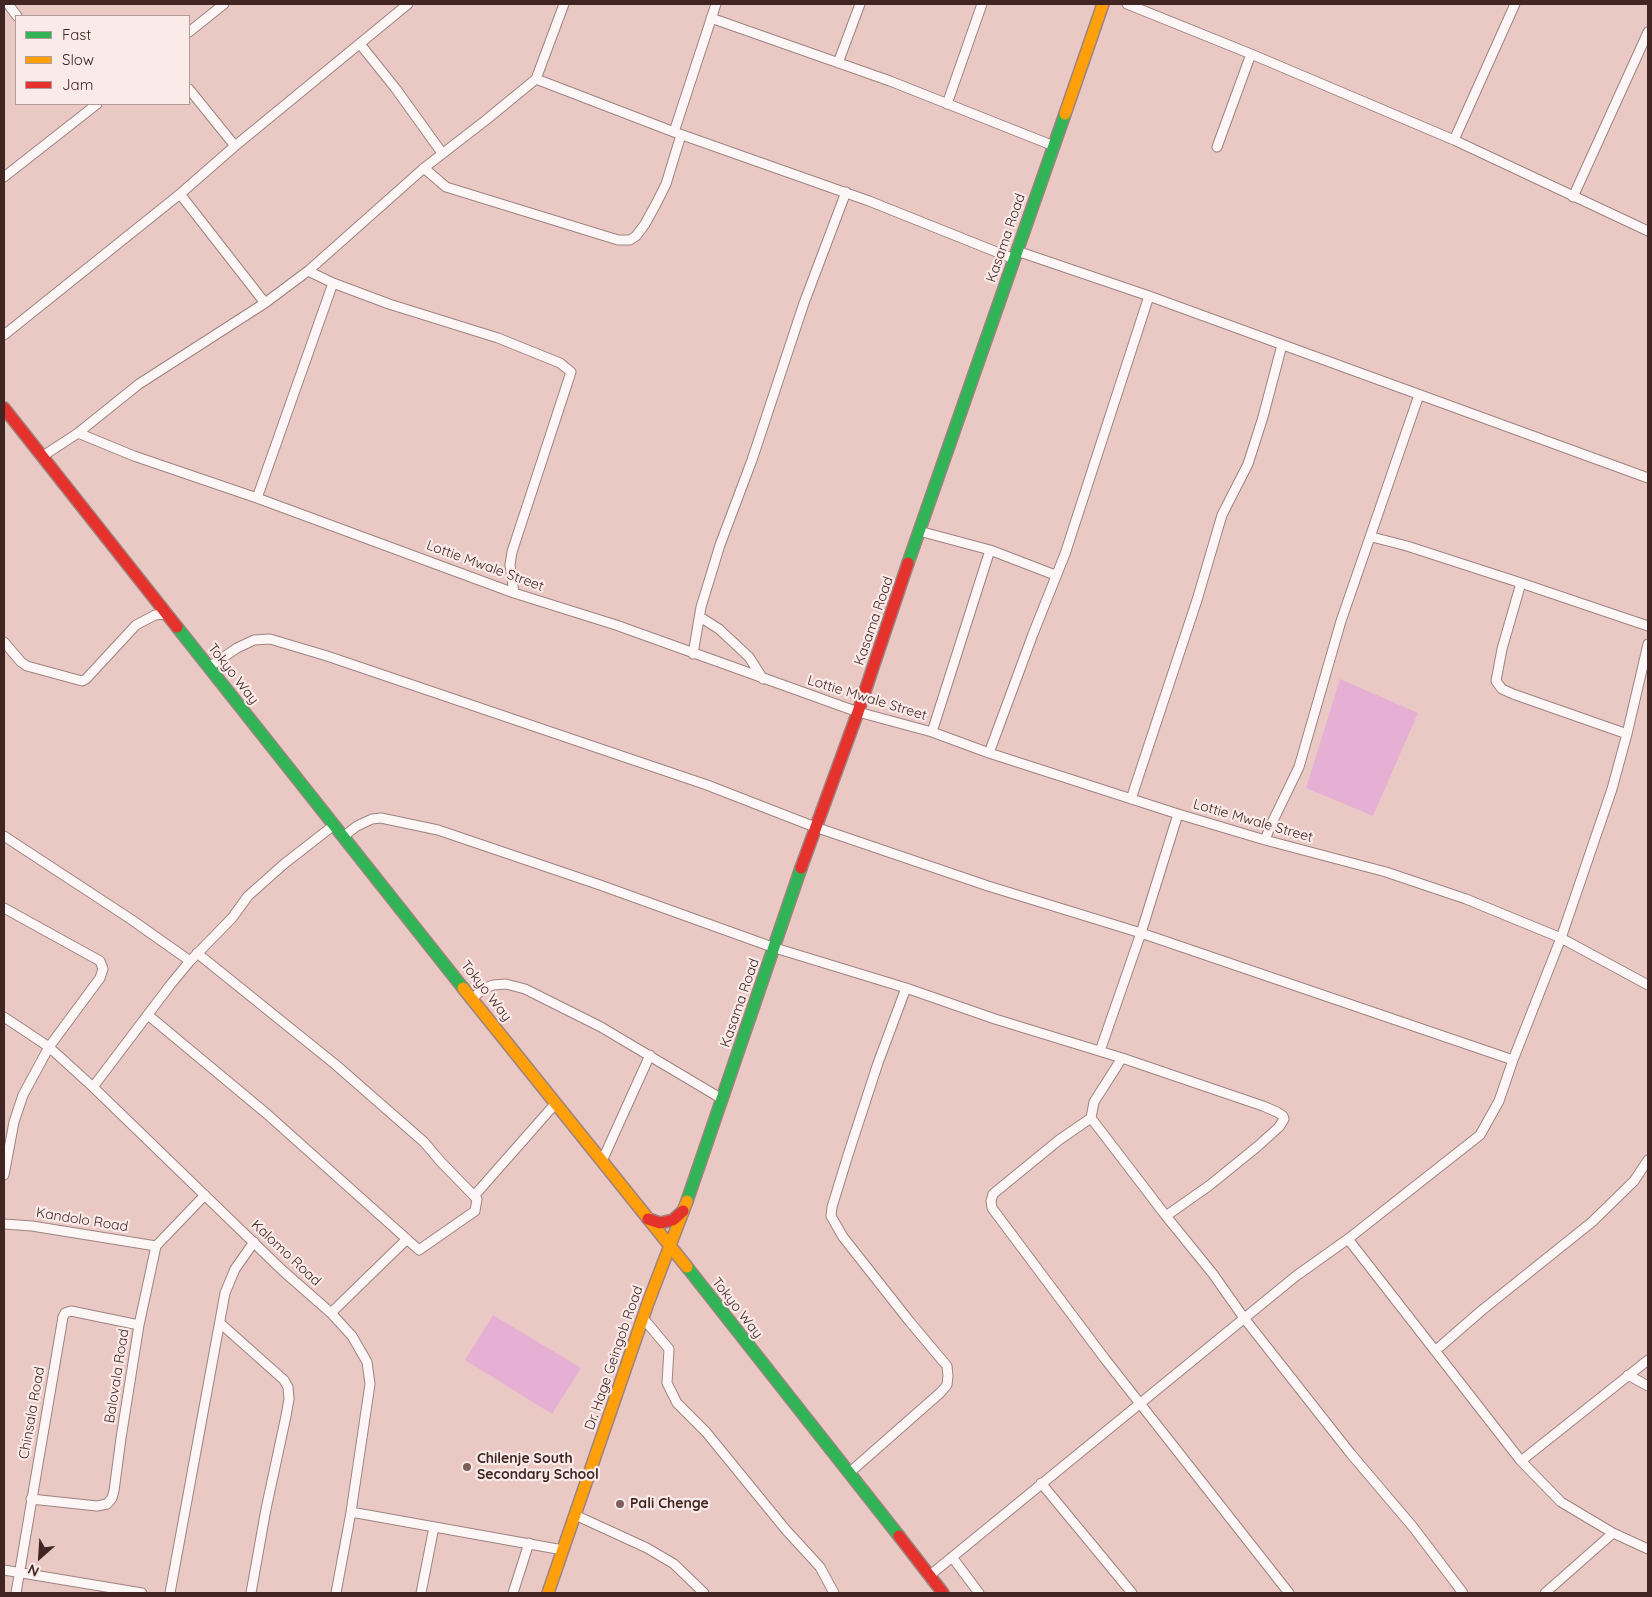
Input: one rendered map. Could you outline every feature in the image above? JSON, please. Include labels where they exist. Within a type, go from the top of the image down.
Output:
[{"type":"street","points":[[190,31],[224,4]]},
{"type":"street","points":[[4,335],[180,194],[235,146],[408,4]]},
{"type":"street","points":[[43,456],[78,433],[139,384],[265,303],[308,271],[424,168],[536,79],[564,4]]},
{"type":"street","points":[[424,168],[446,186],[618,240],[630,240],[636,236],[645,224],[666,184],[677,133],[716,4]]},
{"type":"street","points":[[838,63],[860,4]]},
{"type":"street","points":[[947,104],[982,4]]},
{"type":"street","name":"Kasama Road","points":[[670,1246],[775,948],[815,827],[858,712],[1103,4]]},
{"type":"street","points":[[1127,4],[1454,140],[1648,231]]},
{"type":"street","points":[[1454,140],[1515,4]]},
{"type":"street","points":[[711,18],[838,63],[1054,146]]},
{"type":"street","points":[[1573,197],[1648,32]]},
{"type":"street","points":[[360,44],[396,89],[442,153]]},
{"type":"street","points":[[1217,147],[1250,54]]},
{"type":"street","points":[[536,79],[677,133],[846,192],[1016,255],[1149,296],[1648,478]]},
{"type":"street","points":[[190,90],[235,146]]},
{"type":"street","points":[[4,177],[91,106]]},
{"type":"street","points":[[693,654],[704,597],[717,554],[752,460],[804,303],[846,192]]},
{"type":"street","points":[[180,194],[265,303]]},
{"type":"street","points":[[308,271],[333,283],[389,304],[498,338],[568,368],[570,372],[512,552],[510,565],[514,593]]},
{"type":"street","points":[[257,498],[333,283]]},
{"type":"street","points":[[989,753],[1064,554],[1149,296]]},
{"type":"street","points":[[1131,799],[1197,600],[1222,516],[1248,464],[1263,417],[1282,345]]},
{"type":"street","points":[[1265,840],[1299,767],[1342,621],[1419,395]]},
{"type":"street","name":"Tokyo Way","points":[[4,408],[555,1104],[670,1246],[943,1593]]},
{"type":"street","name":"Lottie Mwale Street","points":[[78,433],[134,456],[257,498],[514,593],[616,625],[858,712],[932,732],[989,753],[1178,814],[1265,840],[1386,872],[1466,899],[1561,938],[1648,985]]},
{"type":"street","points":[[920,531],[990,550],[1056,575]]},
{"type":"street","points":[[1372,537],[1407,546],[1521,582],[1648,626]]},
{"type":"street","points":[[932,732],[990,550]]},
{"type":"street","points":[[1521,582],[1502,649],[1496,680],[1502,689],[1627,734]]},
{"type":"street","points":[[4,642],[20,662],[27,666],[82,681],[136,625],[154,615],[168,614]]},
{"type":"street","points":[[700,617],[719,629],[743,652],[763,679]]},
{"type":"street","points":[[209,667],[237,648],[254,640],[270,639],[328,656],[707,785],[815,827],[988,886],[1141,933],[1513,1060]]},
{"type":"street","points":[[929,1576],[1296,1276],[1348,1239],[1480,1136],[1499,1101],[1561,938],[1612,789],[1648,644]]},
{"type":"street","points":[[1100,1051],[1141,933],[1178,814]]},
{"type":"street","points":[[344,836],[357,826],[372,819],[381,818],[438,830],[600,885],[775,948],[906,988],[995,1019],[1122,1058],[1263,1106],[1277,1112],[1284,1119],[1279,1127],[1258,1146],[1166,1216]]},
{"type":"street","points":[[93,1087],[190,961],[232,918],[248,896],[334,825]]},
{"type":"street","points":[[4,836],[132,920],[190,961]]},
{"type":"street","points":[[4,908],[100,961],[103,969],[100,978],[49,1047],[23,1095],[14,1122],[4,1175]]},
{"type":"street","points":[[148,1015],[267,1114],[419,1250],[475,1211],[477,1199],[410,1129],[336,1065],[197,953]]},
{"type":"street","points":[[472,998],[482,989],[493,985],[506,984],[525,989],[601,1027],[722,1099]]},
{"type":"street","points":[[849,1473],[947,1385],[947,1366],[904,1314],[844,1236],[831,1216],[832,1207],[878,1062],[906,988]]},
{"type":"street","name":"Kalomo Road","points":[[4,1017],[49,1047],[93,1087],[282,1270],[331,1313],[352,1336],[367,1362],[370,1384],[351,1512],[336,1593]]},
{"type":"street","points":[[602,1161],[650,1055]]},
{"type":"street","points":[[1122,1058],[1094,1102],[1091,1118],[1059,1140],[993,1194],[992,1208],[1067,1309],[1289,1593]]},
{"type":"street","points":[[474,1196],[555,1104]]},
{"type":"street","points":[[1091,1118],[1350,1454],[1412,1527],[1463,1593]]},
{"type":"street","points":[[1434,1351],[1592,1222],[1634,1181],[1648,1160]]},
{"type":"street","points":[[156,1246],[205,1195]]},
{"type":"street","points":[[648,1219],[660,1223],[673,1220],[683,1211]]},
{"type":"street","name":"Kandolo Road","points":[[4,1224],[32,1226],[156,1246]]},
{"type":"street","points":[[331,1313],[407,1238]]},
{"type":"street","points":[[1348,1239],[1521,1461],[1561,1502],[1614,1533],[1648,1548]]},
{"type":"street","points":[[170,1593],[224,1293],[235,1269],[254,1242]]},
{"type":"street","name":"Balovala Road","points":[[31,1499],[97,1506],[107,1504],[112,1498],[140,1325],[156,1246]]},
{"type":"street","name":"Dr. Hage Geingob Road","points":[[548,1593],[643,1318],[670,1246]]},
{"type":"street","points":[[660,1272],[670,1268],[681,1268],[691,1273]]},
{"type":"street","name":"Chinsala Road","points":[[16,1593],[62,1317],[65,1313],[71,1311],[140,1325]]},
{"type":"street","points":[[643,1318],[669,1349],[667,1383],[677,1403],[706,1432],[786,1530],[820,1567],[834,1593]]},
{"type":"street","points":[[220,1323],[284,1380],[288,1387],[289,1399],[251,1593]]},
{"type":"street","points":[[1521,1461],[1648,1360]]},
{"type":"street","points":[[1628,1375],[1648,1386]]},
{"type":"street","points":[[1041,1483],[1132,1593]]},
{"type":"street","points":[[351,1512],[563,1550]]},
{"type":"street","points":[[575,1515],[647,1548],[674,1564],[704,1593]]},
{"type":"street","points":[[421,1593],[434,1527]]},
{"type":"street","points":[[1545,1593],[1614,1533]]},
{"type":"street","points":[[513,1593],[529,1543]]},
{"type":"street","points":[[952,1557],[979,1593]]},
{"type":"street","points":[[4,1570],[93,1589],[142,1593]]},
{"type":"shaded area","points":[[1340,679],[1418,713],[1373,816],[1306,788]]},
{"type":"shaded area","points":[[493,1315],[581,1368],[552,1414],[465,1360]]},
{"type":"traffic: fast","points":[[908,563],[1065,114]]},
{"type":"traffic: fast","points":[[177,627],[463,988]]},
{"type":"traffic: fast","points":[[687,1201],[801,868]]},
{"type":"traffic: fast","points":[[687,1267],[899,1536]]},
{"type":"traffic: slow","points":[[1065,114],[1103,4]]},
{"type":"traffic: slow","points":[[463,988],[687,1267]]},
{"type":"traffic: slow","points":[[548,1593],[648,1303],[687,1201]]},
{"type":"traffic: jam","points":[[4,408],[177,627]]},
{"type":"traffic: jam","points":[[801,868],[858,712],[908,563]]},
{"type":"traffic: jam","points":[[648,1219],[660,1223],[673,1220],[683,1211]]},
{"type":"traffic: jam","points":[[899,1536],[943,1593]]},
{"type":"place","name":"Chilenje South Secondary School","points":[[467,1467]]},
{"type":"place","name":"Pali Chenge","points":[[620,1504]]}]
